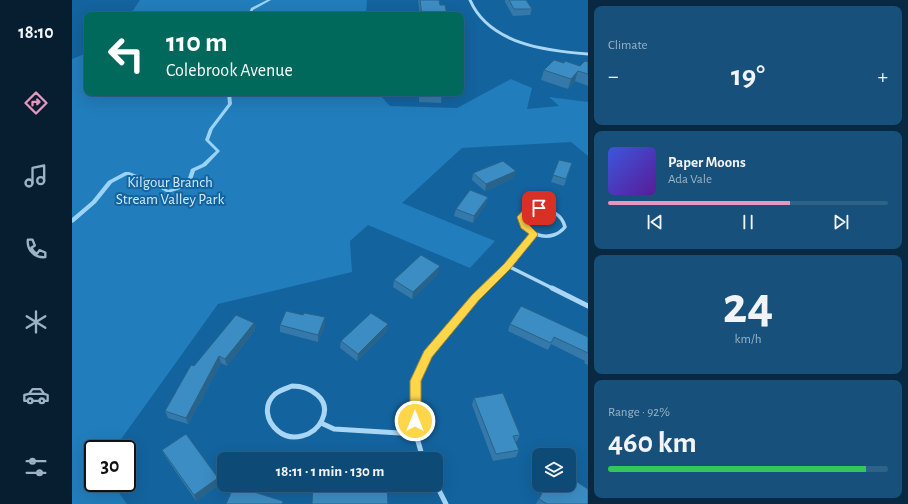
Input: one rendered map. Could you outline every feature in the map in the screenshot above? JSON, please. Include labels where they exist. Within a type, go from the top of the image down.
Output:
[{"type":"street","points":[[470,0],[476,12],[483,21],[510,37],[570,53],[588,54]]},
{"type":"street","points":[[539,208],[552,211],[562,218],[565,227],[563,231],[554,236],[540,236],[534,234],[524,226],[522,222],[522,217],[528,210],[539,208]]},
{"type":"street","points":[[421,452],[416,434],[415,381],[428,354],[475,298],[508,266],[534,234]]},
{"type":"street","points":[[508,266],[588,306]]},
{"type":"street","points":[[292,386],[309,388],[321,400],[324,407],[324,415],[321,423],[316,430],[308,435],[289,437],[274,429],[269,422],[267,406],[276,392],[284,388],[292,386]]},
{"type":"street","points":[[321,423],[334,429],[416,434]]},
{"type":"street","points":[[440,492],[446,504]]},
{"type":"green space","points":[[140,0],[367,0],[366,12],[132,12]]},
{"type":"green space","name":"Kilgour Branch Stream Valley Park","points":[[84,54],[84,96],[381,96],[390,106],[457,108],[511,79],[532,88],[527,109],[559,106],[549,97],[588,102],[588,156],[571,142],[462,148],[402,203],[495,241],[470,268],[368,225],[350,241],[352,272],[218,304],[120,440],[84,440],[84,492],[118,492],[127,504],[72,504],[72,59]]},
{"type":"building","points":[[420,0],[439,0],[440,5],[445,5],[446,12],[422,12]]},
{"type":"building","points":[[509,0],[526,0],[532,9],[514,9]]},
{"type":"building","points":[[554,60],[564,63],[565,61],[580,66],[585,61],[588,62],[588,74],[578,71],[571,79],[544,70]]},
{"type":"building","points":[[559,160],[572,163],[566,179],[553,175]]},
{"type":"building","points":[[503,161],[516,171],[486,184],[473,173]]},
{"type":"building","points":[[470,190],[488,197],[474,216],[456,209]]},
{"type":"building","points":[[421,255],[440,266],[413,292],[394,280]]},
{"type":"building","points":[[521,306],[588,337],[588,353],[554,337],[551,343],[510,324]]},
{"type":"building","points":[[286,311],[303,315],[304,313],[325,317],[318,335],[280,325]]},
{"type":"building","points":[[371,313],[388,324],[358,354],[341,341]]},
{"type":"building","points":[[236,315],[254,323],[225,359],[219,356],[186,418],[165,411],[191,365],[194,366]]},
{"type":"building","points":[[503,393],[520,435],[513,436],[519,450],[496,454],[474,398]]},
{"type":"building","points":[[186,434],[217,479],[194,495],[162,450]]},
{"type":"building","points":[[576,481],[588,489],[588,504],[547,504],[539,499],[542,492],[576,492]]},
{"type":"building","points":[[231,492],[254,492],[283,501],[282,504],[226,504]]},
{"type":"building","points":[[313,492],[387,492],[388,504],[312,504]]},
{"type":"waterway","points":[[251,12],[252,9],[269,0]]},
{"type":"waterway","points":[[72,221],[94,202],[110,182],[127,173],[154,183],[168,192],[188,185],[193,170],[204,165],[218,151],[207,140],[211,129],[230,104],[229,96]]},
{"type":"route","points":[[415,421],[415,381],[428,354],[475,298],[508,266],[534,234],[524,226],[522,217],[528,210],[539,208]]}]
